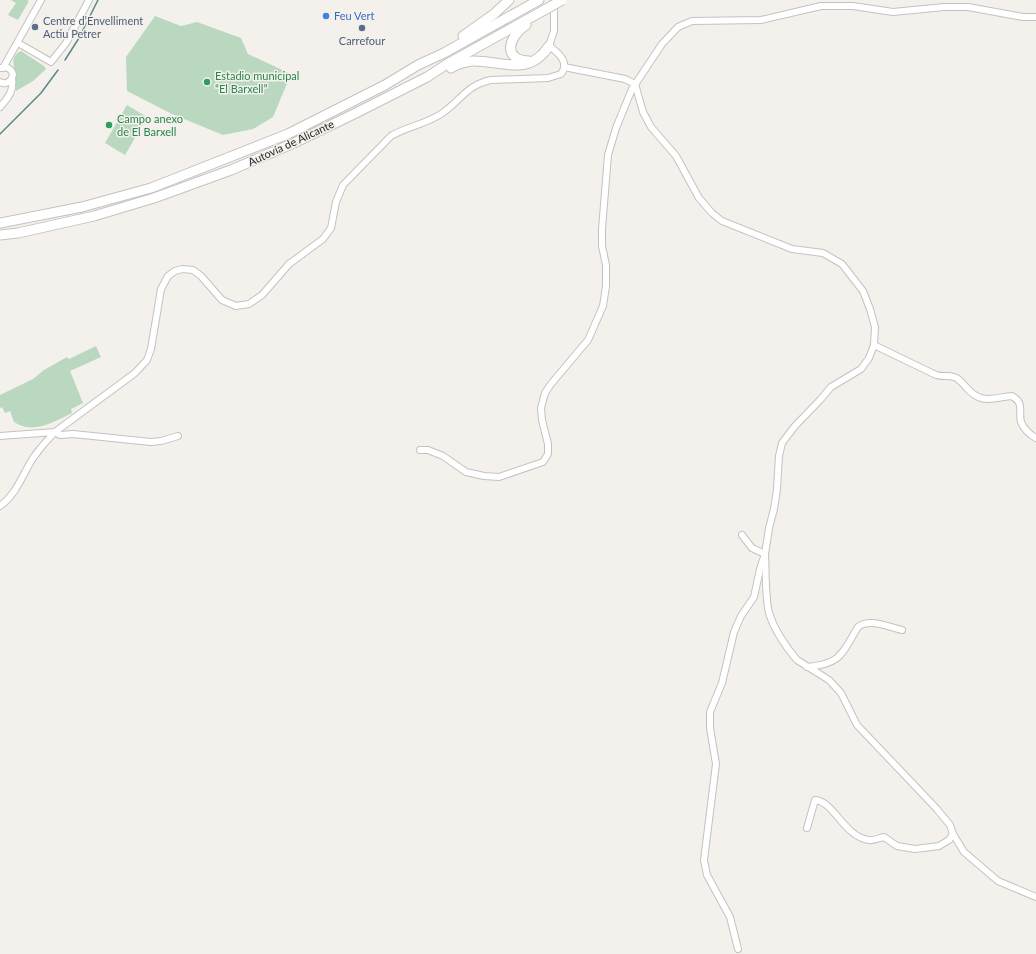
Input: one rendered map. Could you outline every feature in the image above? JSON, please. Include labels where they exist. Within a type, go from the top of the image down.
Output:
[{"type":"highway","points":[[418,65],[472,30],[494,14],[509,0]]},
{"type":"highway","name":"Autovía de Alicante","points":[[0,224],[89,205],[151,188],[288,134],[385,85],[418,65],[444,53],[539,0]]},
{"type":"highway","name":"Autovía de Alicante","points":[[0,235],[18,233],[94,216],[154,198],[224,173],[294,143],[427,77],[562,0]]},
{"type":"highway","points":[[535,61],[524,61],[515,58],[511,51],[511,42],[519,30],[537,19],[548,8]]},
{"type":"highway","points":[[427,77],[460,63],[471,61],[522,66],[535,61],[549,46]]},
{"type":"street","points":[[0,107],[11,93],[13,86],[12,72],[4,68],[41,0]]},
{"type":"street","points":[[18,43],[51,62],[66,43],[89,0]]},
{"type":"street","points":[[0,506],[12,494],[33,458],[44,443],[55,432],[135,373],[147,360],[151,349],[160,289],[168,276],[175,271],[182,269],[193,270],[222,300],[236,306],[249,304],[262,295],[293,260],[323,239],[331,228],[336,202],[343,184],[390,136],[442,114],[468,89],[478,83],[491,80],[554,77],[561,74],[565,63],[562,57],[549,46],[554,31],[554,0]]},
{"type":"street","points":[[420,450],[428,450],[443,456],[466,472],[484,476],[499,477],[543,462],[548,454],[548,444],[540,408],[545,393],[550,384],[588,340],[603,306],[606,286],[606,265],[602,246],[602,229],[608,155],[616,128],[635,84],[662,44],[678,28],[692,20],[761,20],[821,6],[853,6],[893,12],[944,7],[968,7],[1023,17],[1036,17]]},
{"type":"street","points":[[564,67],[625,79],[635,84],[643,112],[651,128],[676,156],[699,198],[712,213],[727,223],[792,250],[823,253],[842,264],[863,291],[875,327],[874,345],[869,358],[861,369],[831,387],[795,426],[782,444],[779,456],[774,509],[765,554],[754,596],[741,616],[734,632],[723,678],[710,712],[710,728],[716,764],[704,860],[707,875],[730,917],[738,949]]},
{"type":"street","points":[[2,83],[9,82],[12,79]]},
{"type":"street","points":[[2,83],[9,88],[11,93]]},
{"type":"street","points":[[874,345],[941,377],[954,376],[977,398],[986,400],[1012,396],[1018,399],[1021,406],[1021,424],[1030,435],[1036,438]]},
{"type":"street","points":[[0,436],[55,432],[60,435],[73,434],[151,442],[178,436]]},
{"type":"street","points":[[742,535],[752,548],[765,554]]},
{"type":"street","points":[[765,554],[769,612],[793,656],[807,667],[829,680],[841,693],[857,725],[936,808],[950,825],[953,834],[964,852],[998,881],[1036,897]]},
{"type":"street","points":[[807,667],[820,666],[833,661],[844,653],[858,626],[862,624],[875,624],[902,630]]},
{"type":"street","points":[[807,828],[815,800],[819,800],[827,806],[852,833],[869,840],[884,837],[897,846],[915,849],[938,846],[949,840],[953,834]]},
{"type":"green space","points":[[11,0],[29,1],[18,20],[8,15],[16,3]]},
{"type":"green space","name":"Estadio municipal “El Barxell”","points":[[155,16],[181,26],[197,22],[241,38],[248,54],[291,74],[273,117],[253,129],[223,135],[172,114],[127,91],[126,57]]},
{"type":"green space","points":[[21,51],[44,66],[46,69],[33,81],[16,91],[14,58],[15,55]]},
{"type":"green space","points":[[127,105],[147,117],[125,155],[105,143]]},
{"type":"green space","points":[[96,346],[101,357],[70,371],[83,403],[71,409],[72,413],[43,426],[29,427],[21,426],[14,422],[10,411],[5,413],[2,407],[0,408],[0,395],[33,379],[44,370],[67,357],[69,359]]},
{"type":"waterway","points":[[65,60],[79,38],[98,0]]},
{"type":"waterway","points":[[0,134],[41,93],[58,70]]},
{"type":"place","name":"Feu Vert","points":[[326,16]]},
{"type":"place","name":"Centre d’Envelliment Actiu Petrer","points":[[35,27]]},
{"type":"place","name":"Carrefour","points":[[362,28]]},
{"type":"place","name":"Estadio municipal “El Barxell”","points":[[207,82]]},
{"type":"place","name":"Campo anexo de El Barxell","points":[[109,125]]}]
